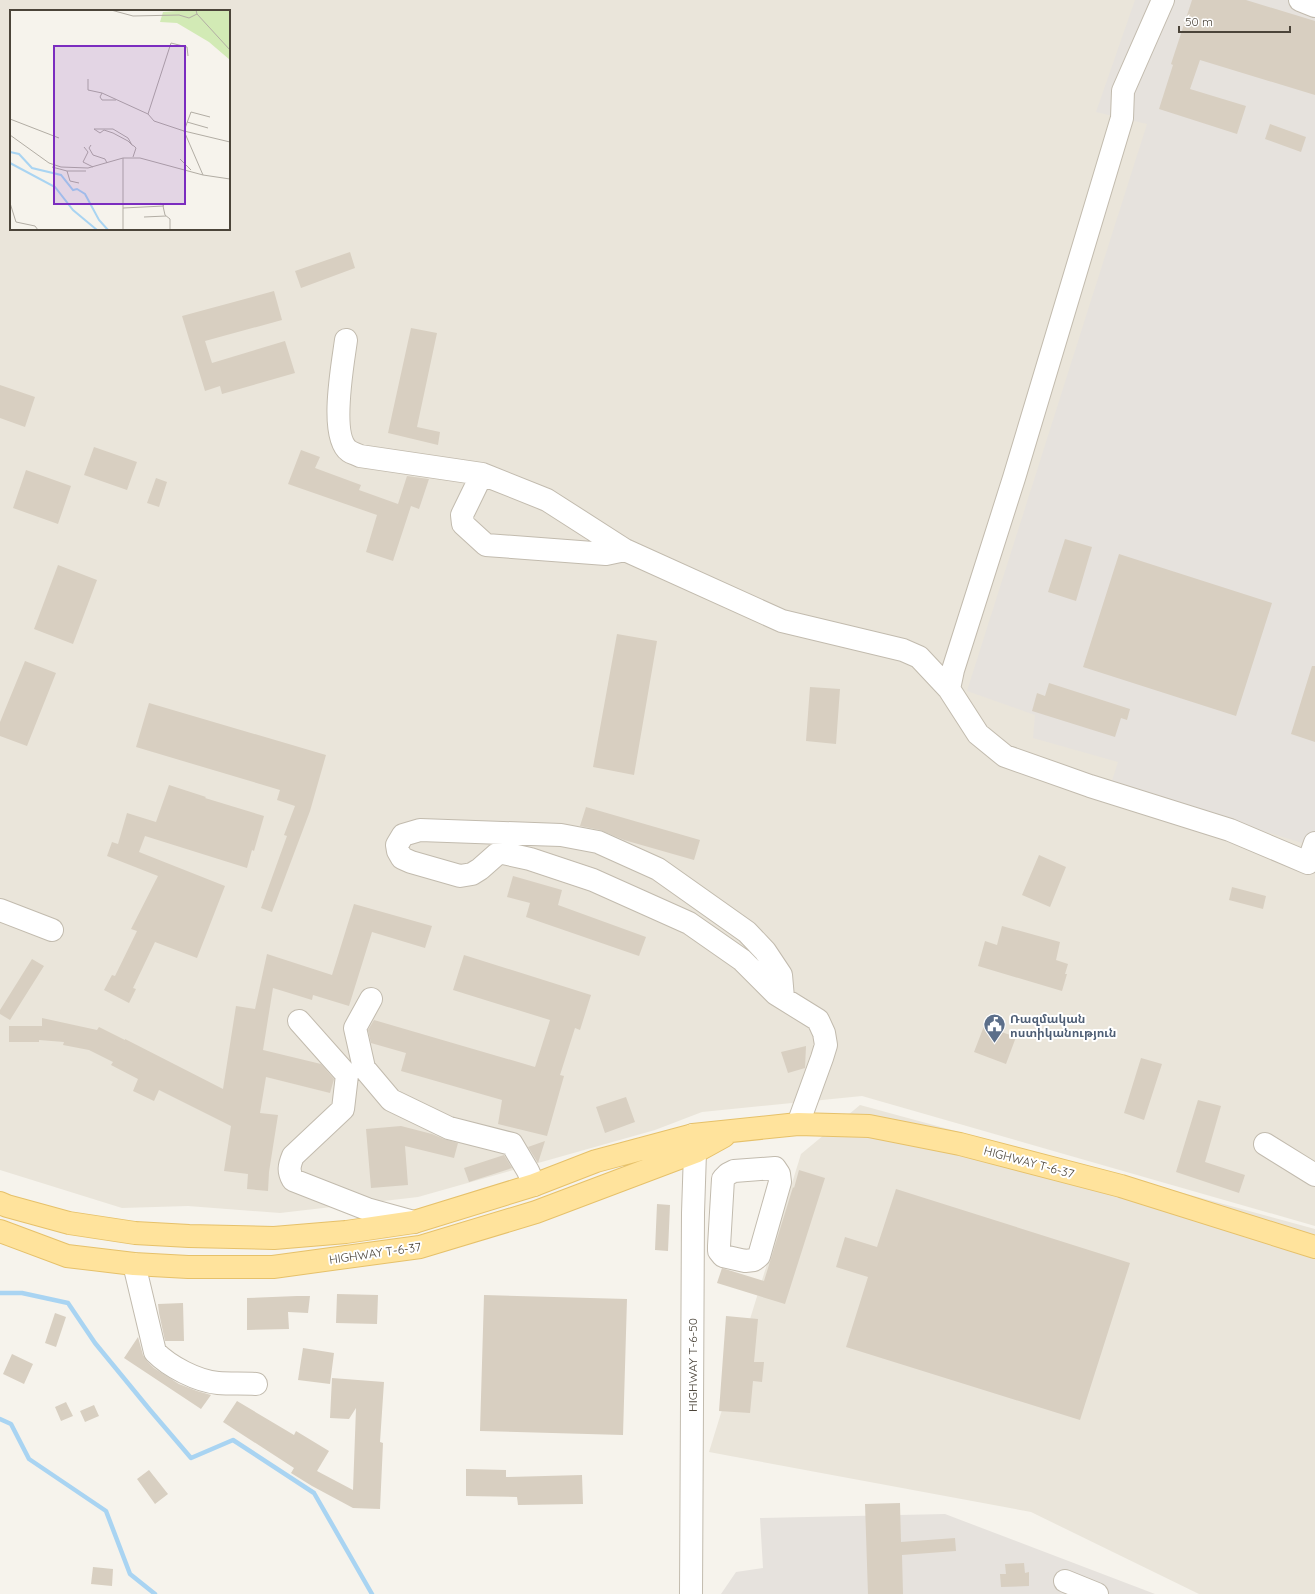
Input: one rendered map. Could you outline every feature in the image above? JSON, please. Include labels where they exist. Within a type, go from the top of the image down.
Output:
[{"type":"main road","name":"HIGHWAY T-6-37","points":[[0,1232],[67,1256],[134,1264],[188,1267],[273,1267],[420,1247],[536,1212],[694,1144],[734,1131],[798,1124],[869,1126],[960,1144],[1122,1186],[1315,1247]]},
{"type":"main road","name":"HIGHWAY T-6-37","points":[[0,1202],[7,1206],[69,1224],[135,1233],[274,1238],[346,1232],[414,1222],[534,1185],[596,1161],[694,1144]]},
{"type":"main road","points":[[414,1222],[420,1247]]},
{"type":"street","points":[[949,689],[1122,118],[1123,92],[1163,0]]},
{"type":"street","points":[[1300,0],[1315,6]]},
{"type":"street","points":[[346,340],[338,412],[340,433],[348,450],[360,456],[482,474],[547,500],[625,550],[782,621],[903,650],[919,658],[949,689],[978,734],[1005,756],[1090,786],[1230,830],[1313,870],[1315,843]]},
{"type":"street","points":[[482,474],[462,515],[463,524],[486,545],[606,554],[625,550]]},
{"type":"street","points":[[783,998],[781,975],[765,951],[747,932],[658,869],[598,842],[553,834],[420,830],[403,835],[397,845],[398,851],[402,858],[460,876],[472,874],[497,854],[503,853],[530,859],[593,880],[689,923],[742,960],[776,994],[818,1020],[824,1033],[826,1045],[798,1124]]},
{"type":"street","points":[[0,910],[52,930]]},
{"type":"street","points":[[371,998],[355,1028],[364,1068],[391,1100],[449,1128],[512,1144],[528,1171],[534,1185]]},
{"type":"street","points":[[299,1021],[346,1075],[343,1109],[293,1156],[289,1173],[293,1180],[367,1209],[414,1222]]},
{"type":"street","name":"HIGHWAY T-6-50","points":[[691,1594],[694,1144]]},
{"type":"street","points":[[1265,1144],[1315,1174]]},
{"type":"street","points":[[693,1213],[720,1213]]},
{"type":"street","points":[[134,1264],[155,1352],[161,1358],[183,1372],[217,1383],[256,1384]]},
{"type":"street","points":[[1065,1581],[1097,1594]]},
{"type":"shaded area","points":[[0,0],[1315,0],[1315,1226],[862,1096],[702,1112],[655,1130],[418,1197],[280,1213],[188,1206],[122,1208],[0,1170]]},
{"type":"shaded area","points":[[1135,0],[1315,0],[1315,847],[1111,784],[1118,762],[1033,738],[1035,715],[967,691],[1147,124],[1096,112]]},
{"type":"shaded area","points":[[860,1105],[1315,1229],[1315,1594],[1199,1594],[1031,1512],[709,1452],[801,1154]]},
{"type":"shaded area","points":[[945,1514],[1155,1594],[721,1594],[736,1572],[763,1568],[760,1518]]},
{"type":"building","points":[[1192,0],[1246,0],[1315,21],[1315,95],[1200,60],[1190,89],[1246,106],[1237,134],[1159,109],[1173,65],[1171,64]]},
{"type":"building","points":[[1270,124],[1306,137],[1301,152],[1265,139]]},
{"type":"building","points":[[350,252],[355,268],[301,288],[295,271]]},
{"type":"building","points":[[274,291],[282,320],[205,341],[212,363],[285,341],[295,373],[222,394],[220,386],[205,391],[182,316]]},
{"type":"building","points":[[411,328],[437,333],[417,427],[440,432],[438,445],[388,433]]},
{"type":"building","points":[[0,385],[35,397],[25,427],[0,418]]},
{"type":"building","points":[[94,447],[137,462],[127,490],[84,475]]},
{"type":"building","points":[[301,450],[320,457],[315,468],[361,485],[359,490],[398,504],[407,476],[429,479],[419,509],[411,506],[393,561],[366,552],[377,515],[288,484]]},
{"type":"building","points":[[26,470],[71,486],[58,524],[13,508]]},
{"type":"building","points":[[156,478],[167,482],[159,507],[147,503]]},
{"type":"building","points":[[1065,539],[1092,547],[1076,601],[1048,592]]},
{"type":"building","points":[[1119,554],[1272,603],[1236,716],[1083,667]]},
{"type":"building","points":[[58,565],[97,580],[73,644],[34,629]]},
{"type":"building","points":[[617,634],[657,641],[634,775],[593,767]]},
{"type":"building","points":[[25,661],[56,673],[27,746],[0,736],[0,722]]},
{"type":"building","points":[[1312,666],[1315,666],[1315,742],[1291,734]]},
{"type":"building","points":[[1049,683],[1130,709],[1127,720],[1121,718],[1115,737],[1032,711],[1037,693],[1045,696]]},
{"type":"building","points":[[810,687],[840,689],[836,744],[806,741]]},
{"type":"building","points":[[149,703],[326,755],[310,811],[272,912],[261,908],[287,836],[284,835],[295,806],[277,800],[280,790],[136,747]]},
{"type":"building","points":[[169,785],[264,816],[254,851],[252,850],[247,868],[145,836],[139,852],[225,886],[197,958],[155,942],[133,988],[136,989],[129,1003],[104,990],[112,975],[115,976],[137,931],[131,929],[158,876],[107,856],[112,842],[118,844],[127,813],[156,822]]},
{"type":"building","points":[[586,807],[700,840],[694,860],[624,840],[600,830],[580,826]]},
{"type":"building","points":[[1039,855],[1066,867],[1050,907],[1022,895]]},
{"type":"building","points":[[513,876],[562,890],[558,905],[646,937],[639,956],[526,917],[530,903],[507,897]]},
{"type":"building","points":[[1232,887],[1266,896],[1263,909],[1229,900]]},
{"type":"building","points":[[354,904],[432,926],[425,948],[372,932],[349,1006],[313,995],[312,1000],[273,988],[263,1050],[321,1064],[334,1079],[330,1093],[266,1077],[260,1113],[278,1115],[269,1172],[268,1191],[247,1189],[248,1174],[224,1171],[231,1126],[159,1090],[154,1101],[133,1091],[138,1079],[111,1065],[113,1062],[89,1050],[63,1045],[64,1042],[39,1040],[39,1042],[9,1042],[9,1026],[42,1026],[42,1018],[97,1030],[99,1027],[223,1089],[236,1006],[255,1009],[267,954],[332,975]]},
{"type":"building","points":[[1002,926],[1060,942],[1056,960],[1068,964],[1062,991],[978,966],[985,941],[997,945]]},
{"type":"building","points":[[464,955],[591,995],[580,1030],[575,1028],[560,1075],[564,1076],[547,1136],[498,1124],[502,1100],[401,1071],[406,1053],[371,1043],[368,1030],[374,1020],[535,1067],[550,1020],[453,990]]},
{"type":"building","points":[[32,959],[44,966],[10,1020],[0,1014],[0,1010]]},
{"type":"building","name":"Ռազմական ոստիկանություն","points":[[984,1026],[1016,1037],[1006,1064],[974,1052]]},
{"type":"building","points":[[806,1046],[805,1068],[788,1073],[781,1052]]},
{"type":"building","points":[[1141,1058],[1162,1064],[1144,1120],[1124,1113]]},
{"type":"building","points":[[626,1097],[635,1122],[605,1133],[596,1107]]},
{"type":"building","points":[[1198,1100],[1221,1106],[1205,1162],[1245,1175],[1239,1193],[1176,1172]]},
{"type":"building","points":[[401,1126],[458,1143],[454,1158],[405,1146],[408,1185],[371,1188],[366,1129]]},
{"type":"building","points":[[545,1141],[538,1163],[528,1147]]},
{"type":"building","points":[[504,1155],[512,1168],[469,1182],[464,1168]]},
{"type":"building","points":[[799,1170],[825,1178],[785,1304],[717,1283],[722,1268],[764,1281]]},
{"type":"building","points":[[896,1189],[1130,1263],[1080,1420],[846,1347],[868,1277],[836,1267],[845,1237],[877,1247]]},
{"type":"building","points":[[657,1204],[670,1205],[668,1251],[655,1250]]},
{"type":"building","points":[[337,1294],[378,1295],[377,1324],[336,1323]]},
{"type":"building","points":[[484,1295],[627,1299],[623,1435],[480,1431]]},
{"type":"building","points":[[310,1296],[308,1313],[288,1312],[289,1329],[247,1330],[247,1298]]},
{"type":"building","points":[[183,1303],[184,1341],[165,1341],[158,1304]]},
{"type":"building","points":[[55,1313],[66,1317],[56,1347],[45,1343]]},
{"type":"building","points":[[726,1316],[758,1319],[754,1362],[764,1362],[762,1382],[753,1381],[750,1413],[719,1411]]},
{"type":"building","points":[[138,1337],[143,1355],[154,1368],[179,1384],[211,1395],[201,1409],[124,1358]]},
{"type":"building","points":[[303,1348],[334,1353],[330,1384],[298,1380]]},
{"type":"building","points":[[12,1354],[33,1364],[24,1384],[3,1374]]},
{"type":"building","points":[[332,1378],[384,1382],[380,1442],[383,1443],[380,1509],[353,1508],[312,1486],[291,1473],[294,1468],[223,1422],[237,1401],[294,1435],[296,1431],[329,1451],[317,1471],[353,1490],[356,1408],[349,1419],[330,1418]]},
{"type":"building","points":[[66,1402],[73,1416],[61,1421],[55,1407]]},
{"type":"building","points":[[94,1405],[99,1416],[85,1422],[80,1411]]},
{"type":"building","points":[[466,1469],[506,1470],[506,1477],[582,1475],[583,1504],[518,1505],[517,1497],[466,1496]]},
{"type":"building","points":[[149,1470],[168,1494],[155,1504],[137,1479]]},
{"type":"building","points":[[900,1503],[901,1542],[955,1538],[956,1551],[902,1555],[903,1594],[868,1594],[865,1504]]},
{"type":"building","points":[[1024,1563],[1025,1573],[1029,1572],[1029,1586],[1001,1587],[1000,1574],[1006,1574],[1005,1564]]},
{"type":"building","points":[[93,1567],[113,1569],[112,1586],[91,1584]]},
{"type":"waterway","points":[[0,1293],[22,1293],[68,1303],[95,1343],[191,1458],[233,1440],[314,1493],[372,1594]]},
{"type":"waterway","points":[[0,1419],[11,1424],[29,1459],[106,1511],[130,1574],[155,1594]]},
{"type":"place","name":"Ռազմական ոստիկանություն","points":[[995,1044]]}]
